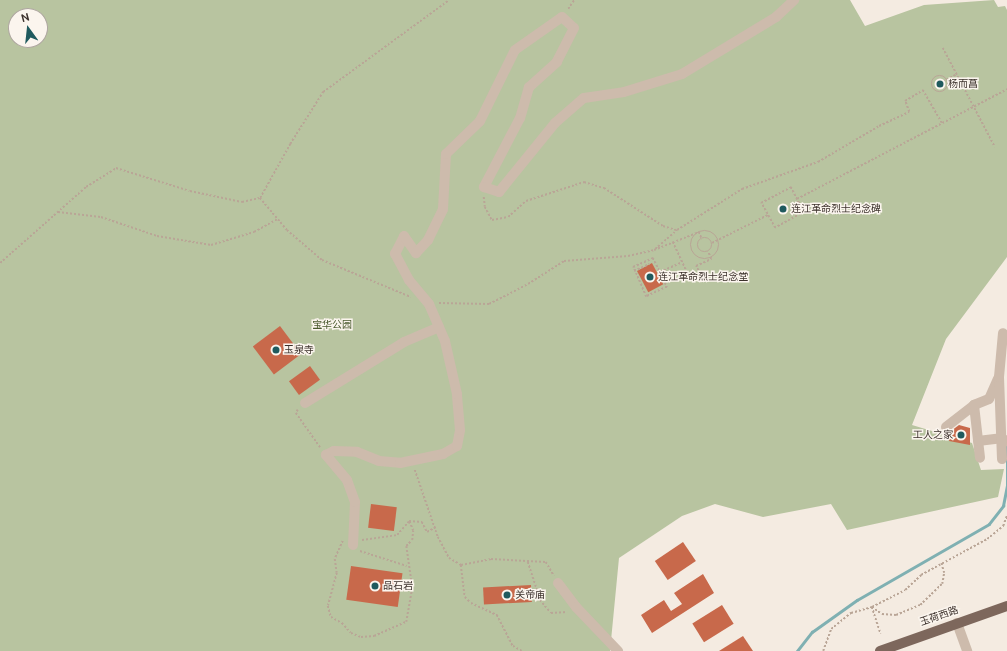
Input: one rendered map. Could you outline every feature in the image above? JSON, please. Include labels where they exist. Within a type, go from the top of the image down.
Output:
[{"type":"main road","name":"玉荷西路","points":[[880,651],[1007,606]]},
{"type":"street","points":[[354,538],[355,502],[348,480],[326,455],[334,451],[357,452],[379,461],[400,463],[443,454],[457,446],[460,430],[456,394],[445,341],[429,304],[409,280],[395,254],[404,236],[416,253],[428,240],[443,209],[446,154],[480,121],[515,50],[562,17],[574,28],[557,62],[529,87],[520,118],[484,187],[499,192],[555,123],[584,98],[624,92],[682,74],[776,17],[794,0]]},
{"type":"street","points":[[305,403],[404,342],[439,327]]},
{"type":"street","points":[[1002,459],[1004,439],[998,377],[1003,333]]},
{"type":"street","points":[[946,427],[974,405],[989,399],[998,377]]},
{"type":"street","points":[[974,405],[980,458]]},
{"type":"street","points":[[978,441],[1004,439]]},
{"type":"street","points":[[558,583],[576,607],[618,651]]},
{"type":"street","points":[[957,623],[967,651]]},
{"type":"path","points":[[0,263],[86,187],[116,168],[190,191],[242,202],[260,198],[290,144],[323,92],[449,0]]},
{"type":"path","points":[[562,17],[574,0]]},
{"type":"path","points":[[944,48],[995,147]]},
{"type":"path","points":[[936,77],[938,80],[943,82],[957,74]]},
{"type":"path","points":[[936,77],[941,76],[947,80]]},
{"type":"path","points":[[933,88],[933,80],[936,77]]},
{"type":"path","points":[[937,86],[938,80]]},
{"type":"path","points":[[933,88],[937,91],[944,90],[948,84],[947,80]]},
{"type":"path","points":[[943,82],[942,87],[944,90]]},
{"type":"path","points":[[933,88],[937,86],[942,87]]},
{"type":"path","points":[[797,199],[1007,89]]},
{"type":"path","points":[[654,250],[677,230],[742,189],[818,162],[879,126],[909,112],[905,101],[923,90],[942,123]]},
{"type":"path","points":[[484,187],[485,207],[492,220],[508,217],[526,201],[584,182],[604,188],[663,226],[677,230]]},
{"type":"path","points":[[791,187],[797,199],[804,212],[775,228],[761,202],[791,187]]},
{"type":"path","points":[[260,198],[277,219],[322,260],[415,299]]},
{"type":"path","points":[[58,212],[101,217],[157,236],[211,245],[254,232],[277,219]]},
{"type":"path","points":[[711,259],[708,252],[712,243],[768,215]]},
{"type":"path","points":[[429,304],[454,302],[488,304],[528,284],[564,261],[628,256],[654,250],[673,242],[699,232],[711,232],[719,240],[718,253],[711,259],[696,266],[700,274],[690,278],[673,242]]},
{"type":"path","points":[[699,232],[702,239]]},
{"type":"path","points":[[692,252],[692,240],[699,232]]},
{"type":"path","points":[[702,239],[707,238],[712,243]]},
{"type":"path","points":[[699,249],[699,242],[702,239]]},
{"type":"path","points":[[692,252],[699,249],[708,252]]},
{"type":"path","points":[[692,252],[702,259],[711,259]]},
{"type":"path","points":[[653,258],[660,272],[667,287],[646,297],[632,268],[653,258]]},
{"type":"path","points":[[660,272],[682,262]]},
{"type":"path","points":[[634,272],[650,264]]},
{"type":"path","points":[[305,403],[296,413],[326,455]]},
{"type":"path","points":[[411,460],[449,558],[460,565],[491,559],[546,562],[558,583]]},
{"type":"path","points":[[823,651],[831,629],[851,613],[872,608],[905,590],[921,575],[941,563],[987,539],[1003,526],[1007,515]]},
{"type":"path","points":[[409,521],[422,522],[428,532],[436,527]]},
{"type":"path","points":[[409,521],[413,531],[412,540],[406,546],[407,566],[412,588],[406,622],[374,636],[361,637],[351,633],[342,623],[330,617],[328,606],[337,573],[335,559],[344,540],[354,538],[370,541],[397,535],[409,521]]},
{"type":"path","points":[[354,538],[363,554],[407,566]]},
{"type":"path","points":[[528,562],[540,600],[551,613],[567,612],[576,607]]},
{"type":"path","points":[[872,608],[882,614],[896,615],[920,604],[942,584],[944,573],[941,563]]},
{"type":"path","points":[[460,565],[465,597],[471,603],[497,615],[513,646],[522,651]]},
{"type":"path","points":[[872,608],[881,634]]},
{"type":"green space","name":"宝华公园","points":[[0,0],[850,0],[865,26],[924,5],[994,0],[998,7],[1005,6],[1007,10],[1007,257],[946,339],[912,425],[972,443],[981,470],[1004,469],[998,497],[847,530],[831,504],[763,517],[715,504],[682,516],[619,558],[610,651],[0,651]]},
{"type":"building","name":"连江革命烈士纪念堂","points":[[652,263],[663,284],[648,292],[637,271]]},
{"type":"building","name":"玉泉寺","points":[[280,326],[301,354],[274,374],[253,346]]},
{"type":"building","points":[[310,366],[320,380],[299,395],[289,381]]},
{"type":"building","name":"工人之家","points":[[959,425],[970,428],[970,445],[949,441],[951,431]]},
{"type":"building","points":[[371,504],[397,507],[394,531],[368,528]]},
{"type":"building","points":[[683,542],[696,561],[668,580],[655,561]]},
{"type":"building","name":"品石岩","points":[[351,566],[402,573],[398,607],[346,600]]},
{"type":"building","points":[[703,574],[714,593],[652,633],[641,615],[664,600],[671,611],[682,604],[674,593]]},
{"type":"building","name":"关帝庙","points":[[531,585],[532,602],[484,604],[483,588]]},
{"type":"building","points":[[722,605],[734,624],[704,642],[692,624]]},
{"type":"building","points":[[743,636],[753,651],[719,651]]},
{"type":"waterway","points":[[797,651],[812,632],[857,600],[989,524],[1003,506],[1007,486],[1007,443]]},
{"type":"place","name":"杨而菖","points":[[940,84]]},
{"type":"place","name":"连江革命烈士纪念碑","points":[[783,209]]},
{"type":"place","name":"连江革命烈士纪念堂","points":[[650,277]]},
{"type":"place","name":"玉泉寺","points":[[276,350]]},
{"type":"place","name":"工人之家","points":[[961,435]]},
{"type":"place","name":"品石岩","points":[[375,586]]},
{"type":"place","name":"关帝庙","points":[[507,595]]}]
